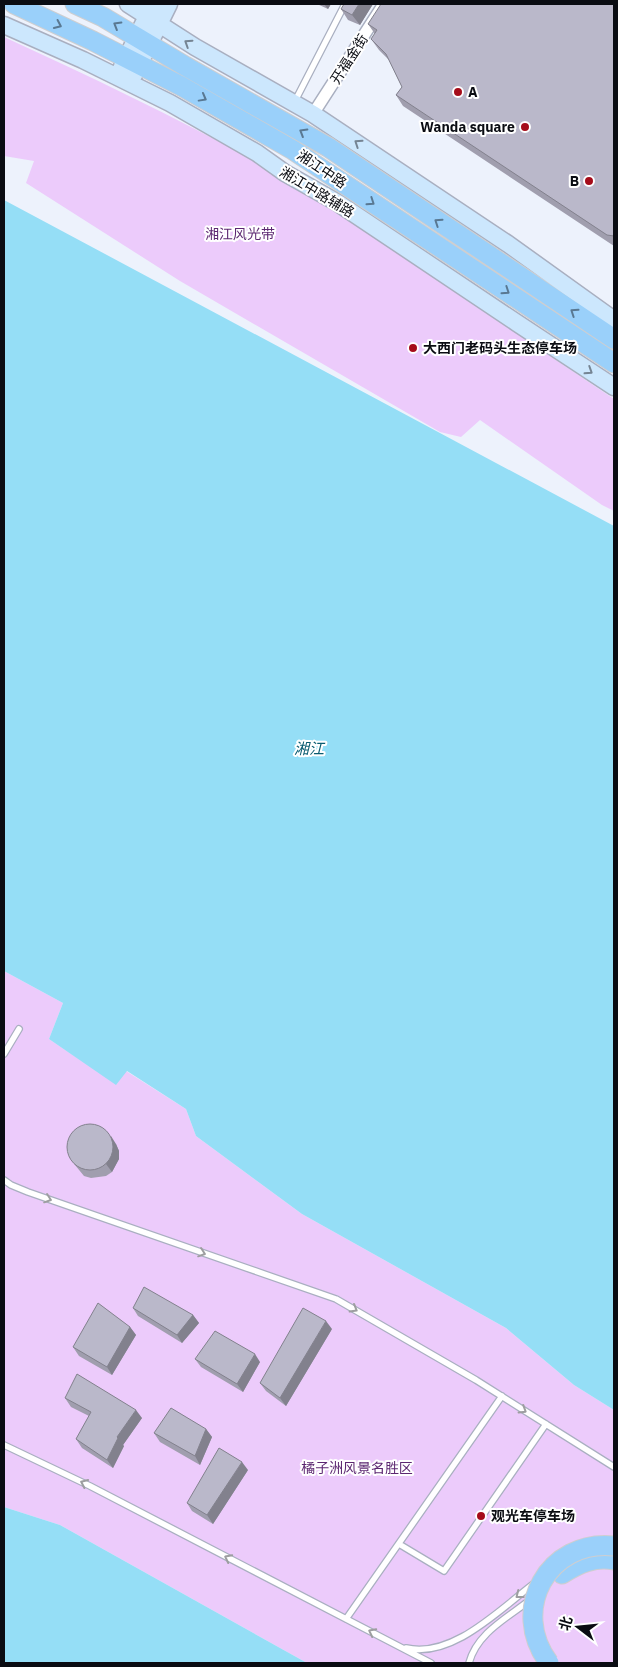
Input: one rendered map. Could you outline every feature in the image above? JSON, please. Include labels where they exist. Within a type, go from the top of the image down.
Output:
[{"type":"main road","name":"湘江中路","points":[[14,4],[181,86],[293,150],[614,363]]},
{"type":"main road","name":"湘江中路","points":[[76,4],[103,17],[328,147],[614,339]]},
{"type":"main road","points":[[549,1663],[538,1644],[533,1630],[532,1615],[538,1589],[547,1573],[559,1560],[570,1553],[584,1547],[597,1545],[614,1546]]},
{"type":"main road","points":[[557,1575],[570,1558],[592,1549],[614,1551]]},
{"type":"main road","points":[[559,1663],[547,1648],[541,1627],[541,1605],[548,1584],[552,1577],[577,1558],[590,1553],[614,1551]]},
{"type":"main road","points":[[557,1575],[593,1560],[606,1558],[614,1560]]},
{"type":"street","points":[[128,4],[153,15],[195,47],[313,114],[508,244],[614,320]]},
{"type":"street","points":[[124,80],[153,15],[169,4]]},
{"type":"street","name":"开福金街","points":[[313,114],[384,4]]},
{"type":"street","name":"湘江中路辅路","points":[[4,24],[170,103],[257,153],[285,174],[338,203],[614,387]]},
{"type":"lane","points":[[294,103],[345,4]]},
{"type":"lane","points":[[4,1054],[19,1029]]},
{"type":"lane","points":[[4,1180],[28,1192],[336,1298],[502,1396],[614,1467]]},
{"type":"lane","points":[[346,1619],[502,1396]]},
{"type":"lane","points":[[399,1544],[444,1571],[546,1424]]},
{"type":"lane","points":[[4,1445],[90,1486],[431,1663]]},
{"type":"lane","points":[[400,1647],[421,1650],[434,1649],[459,1638],[557,1575]]},
{"type":"lane","points":[[469,1663],[472,1652],[478,1642],[488,1632],[557,1575]]},
{"type":"green space","name":"湘江风光带","points":[[4,37],[214,139],[282,176],[614,399],[614,511],[602,505],[480,420],[461,437],[440,432],[180,281],[26,183],[34,161],[4,156]]},
{"type":"green space","name":"橘子洲风景名胜区","points":[[4,971],[63,1003],[49,1039],[116,1084],[126,1071],[186,1109],[196,1136],[302,1214],[506,1328],[574,1385],[614,1410],[614,1663],[307,1663],[60,1525],[4,1507]]},
{"type":"water","name":"湘江","points":[[4,200],[614,526],[614,1410],[574,1385],[506,1328],[302,1214],[196,1136],[186,1109],[127,1071],[116,1085],[49,1039],[63,1003],[4,971]]},
{"type":"water","points":[[4,1507],[60,1525],[307,1663],[4,1663]]},
{"type":"building","points":[[344,4],[359,4],[352,15],[341,9]]},
{"type":"building","name":"Wanda square","points":[[381,4],[614,4],[614,236],[607,235],[396,95],[402,87],[386,54],[371,39],[377,30],[368,24]]},
{"type":"building","points":[[90,1124],[103,1128],[109,1134],[113,1147],[109,1160],[103,1166],[90,1170],[77,1166],[71,1160],[67,1147],[71,1134],[77,1128]]},
{"type":"building","points":[[144,1287],[193,1315],[177,1335],[133,1308]]},
{"type":"building","points":[[98,1303],[130,1327],[107,1367],[73,1347]]},
{"type":"building","points":[[303,1308],[326,1321],[280,1398],[260,1383]]},
{"type":"building","points":[[215,1331],[255,1354],[237,1384],[195,1359]]},
{"type":"building","points":[[77,1374],[136,1410],[117,1437],[107,1460],[76,1439],[91,1412],[65,1398]]},
{"type":"building","points":[[171,1408],[206,1429],[195,1456],[154,1433]]},
{"type":"building","points":[[219,1448],[242,1462],[207,1515],[187,1503]]},
{"type":"place","name":"A","points":[[458,92]]},
{"type":"place","name":"Wanda square","points":[[525,127]]},
{"type":"place","name":"B","points":[[589,181]]},
{"type":"place","name":"大西门老码头生态停车场","points":[[413,348]]},
{"type":"place","name":"观光车停车场","points":[[481,1516]]}]
